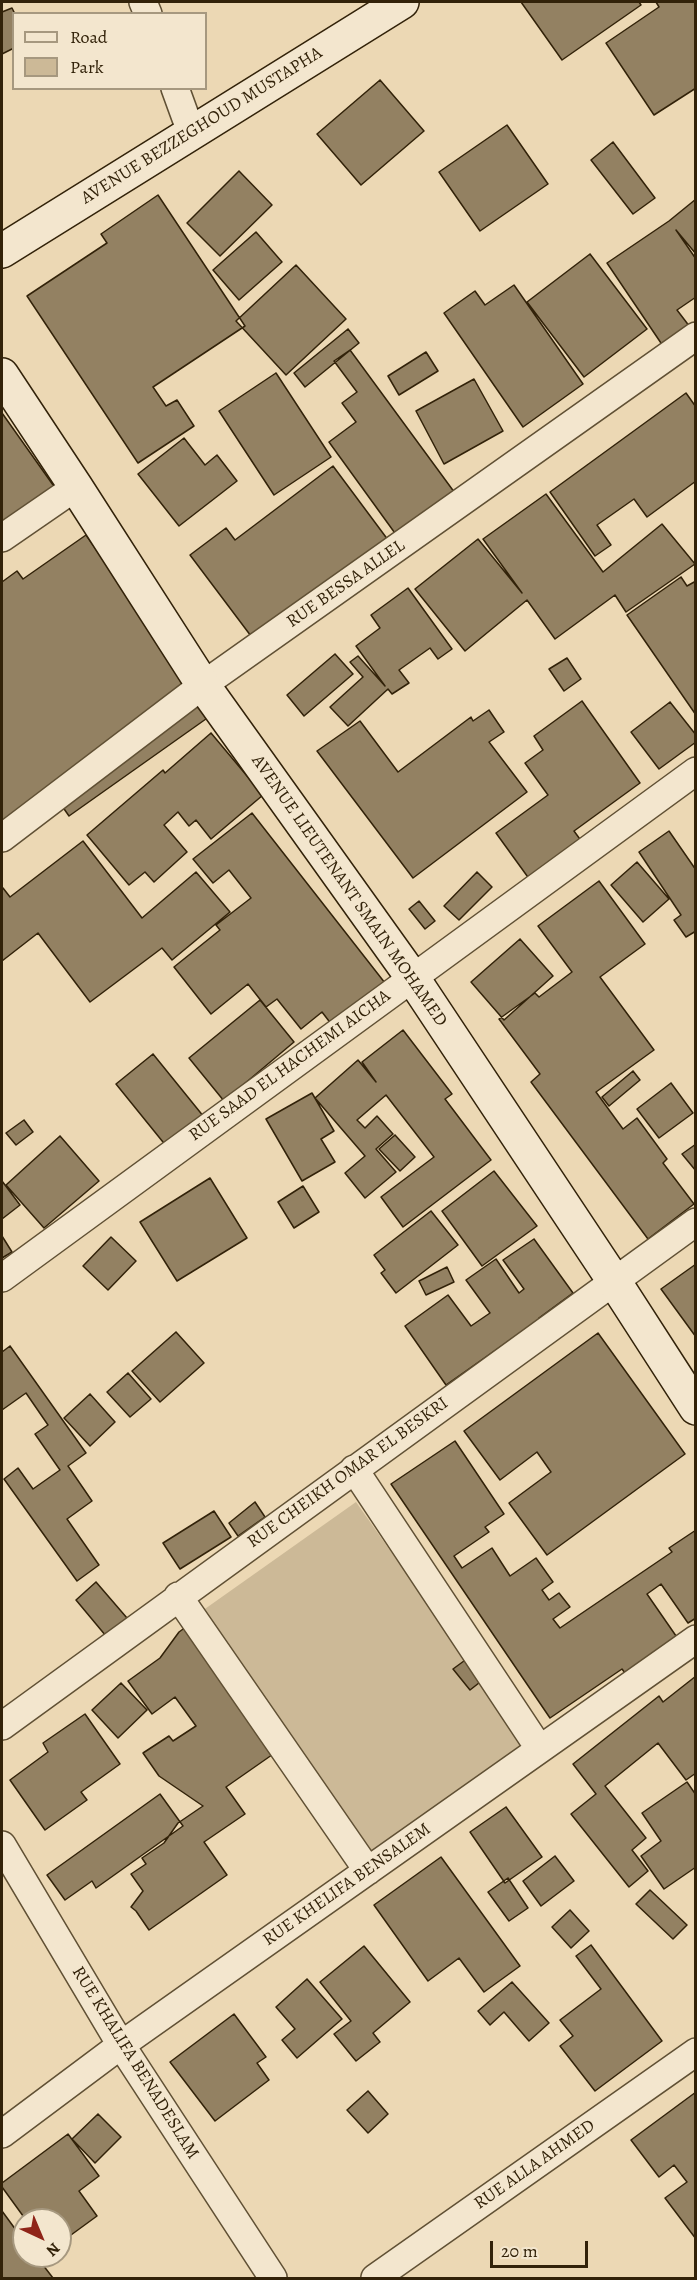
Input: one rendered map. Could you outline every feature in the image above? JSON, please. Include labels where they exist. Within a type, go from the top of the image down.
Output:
[{"type":"main road","name":"AVENUE BEZZEGHOUD MUSTAPHA","points":[[2,251],[402,2]]},
{"type":"main road","name":"AVENUE LIEUTENANT SMAIN MOHAMED","points":[[2,375],[202,685],[412,977],[696,1408]]},
{"type":"street","points":[[176,90],[191,132]]},
{"type":"street","name":"RUE BESSA ALLEL","points":[[2,838],[202,685],[696,336]]},
{"type":"street","points":[[2,538],[76,487]]},
{"type":"street","name":"RUE SAAD EL HACHEMI AICHA","points":[[2,1278],[696,771]]},
{"type":"street","name":"RUE CHEIKH OMAR EL BESKRI","points":[[2,1726],[696,1222]]},
{"type":"street","points":[[354,1469],[539,1748]]},
{"type":"street","points":[[178,1596],[368,1871]]},
{"type":"street","name":"RUE KHELIFA BENSALEM","points":[[2,2134],[121,2045],[539,1748],[696,1640]]},
{"type":"street","name":"RUE KHALIFA BENADESLAM","points":[[2,1845],[121,2045],[273,2278]]},
{"type":"street","name":"RUE ALLA AHMED","points":[[375,2278],[696,2052]]},
{"type":"green space","points":[[356,1502],[525,1742],[372,1851],[202,1611]]},
{"type":"building","points":[[521,2],[639,2],[641,5],[562,60]]},
{"type":"building","points":[[656,2],[696,2],[696,88],[654,115],[606,43],[659,7]]},
{"type":"building","points":[[12,8],[14,12],[12,12],[12,49],[2,54],[2,12]]},
{"type":"building","points":[[380,80],[424,131],[361,185],[317,134]]},
{"type":"building","points":[[507,125],[548,184],[480,231],[439,172]]},
{"type":"building","points":[[613,142],[655,198],[633,214],[591,160]]},
{"type":"building","points":[[239,171],[272,205],[220,256],[187,223]]},
{"type":"building","points":[[158,195],[245,326],[153,387],[166,406],[177,400],[194,426],[138,463],[27,296],[107,243],[101,234]]},
{"type":"building","points":[[696,199],[696,254],[676,230],[696,259],[696,297],[677,310],[690,327],[663,346],[607,263],[669,221]]},
{"type":"building","points":[[256,232],[282,262],[239,300],[213,270]]},
{"type":"building","points":[[590,254],[647,329],[584,377],[527,302]]},
{"type":"building","points":[[296,265],[346,319],[286,375],[236,321]]},
{"type":"building","points":[[514,285],[583,384],[523,427],[444,313],[475,291],[485,305]]},
{"type":"building","points":[[348,329],[359,343],[305,387],[294,373]]},
{"type":"building","points":[[350,350],[463,504],[405,547],[329,442],[356,422],[342,403],[357,392],[334,361]]},
{"type":"building","points":[[426,352],[438,371],[399,395],[388,376]]},
{"type":"building","points":[[276,373],[331,457],[274,495],[219,411]]},
{"type":"building","points":[[474,379],[503,431],[444,464],[416,411]]},
{"type":"building","points":[[686,393],[696,407],[696,481],[647,517],[634,499],[597,525],[611,545],[595,556],[550,492]]},
{"type":"building","points":[[2,413],[58,492],[2,532]]},
{"type":"building","points":[[184,438],[205,465],[217,455],[237,481],[179,526],[138,474]]},
{"type":"building","points":[[333,466],[397,552],[263,652],[190,555],[226,528],[235,540]]},
{"type":"building","points":[[546,494],[603,572],[662,524],[695,564],[626,612],[615,595],[555,639],[527,600],[465,651],[415,589],[478,539],[522,593],[483,539]]},
{"type":"building","points":[[86,535],[213,714],[69,816],[53,793],[2,829],[2,582],[17,571],[23,579]]},
{"type":"building","points":[[681,577],[687,586],[696,581],[696,715],[627,615]]},
{"type":"building","points":[[408,588],[452,649],[438,659],[430,648],[399,670],[409,683],[392,694],[388,689],[348,726],[330,707],[363,677],[350,662],[358,656],[385,686],[356,646],[380,628],[371,615]]},
{"type":"building","points":[[335,654],[353,674],[304,716],[287,695]]},
{"type":"building","points":[[567,658],[581,679],[564,691],[549,669]]},
{"type":"building","points":[[582,701],[640,783],[574,831],[582,842],[530,880],[496,833],[548,795],[525,763],[543,750],[534,736]]},
{"type":"building","points":[[670,702],[696,735],[696,742],[659,769],[631,732]]},
{"type":"building","points":[[489,710],[504,732],[489,742],[527,792],[413,878],[317,751],[360,721],[398,772],[471,717],[473,721]]},
{"type":"building","points":[[211,733],[263,795],[211,839],[196,820],[189,826],[178,812],[164,825],[187,852],[154,882],[145,872],[129,885],[87,835],[163,770],[165,773]]},
{"type":"building","points":[[252,813],[385,983],[332,1025],[322,1012],[301,1029],[277,999],[266,1007],[248,984],[211,1014],[174,967],[220,930],[216,925],[251,898],[229,870],[213,883],[193,859]]},
{"type":"building","points":[[669,831],[696,870],[696,931],[686,937],[674,920],[681,915],[639,852]]},
{"type":"building","points":[[83,841],[142,918],[196,872],[230,912],[172,960],[162,948],[90,1002],[38,933],[2,961],[3,888],[10,897]]},
{"type":"building","points":[[637,862],[669,899],[643,922],[611,885]]},
{"type":"building","points":[[477,872],[492,887],[459,920],[444,906]]},
{"type":"building","points":[[599,881],[645,944],[600,977],[654,1050],[596,1092],[623,1129],[637,1118],[667,1159],[663,1163],[694,1204],[648,1239],[531,1082],[540,1074],[499,1019],[535,993],[539,997],[572,972],[538,926]]},
{"type":"building","points":[[419,901],[435,921],[425,929],[409,909]]},
{"type":"building","points":[[520,939],[553,976],[504,1020],[471,982]]},
{"type":"building","points":[[260,1000],[294,1042],[224,1101],[189,1058]]},
{"type":"building","points":[[403,1030],[452,1094],[445,1099],[491,1160],[403,1227],[381,1197],[434,1157],[386,1095],[357,1120],[365,1128],[377,1116],[393,1134],[376,1149],[396,1172],[365,1198],[345,1173],[365,1156],[315,1098],[358,1060],[376,1082],[362,1062]]},
{"type":"building","points":[[153,1054],[204,1117],[167,1147],[116,1084]]},
{"type":"building","points":[[633,1071],[640,1080],[609,1106],[602,1097]]},
{"type":"building","points":[[671,1083],[693,1113],[659,1138],[637,1109]]},
{"type":"building","points":[[312,1093],[334,1131],[321,1139],[335,1162],[302,1181],[266,1119]]},
{"type":"building","points":[[24,1120],[33,1132],[16,1145],[6,1133]]},
{"type":"building","points":[[395,1135],[415,1157],[400,1171],[379,1149]]},
{"type":"building","points":[[60,1136],[99,1181],[44,1228],[6,1185]]},
{"type":"building","points":[[696,1144],[696,1171],[682,1154]]},
{"type":"building","points":[[494,1171],[537,1226],[482,1266],[442,1211]]},
{"type":"building","points":[[210,1178],[247,1238],[177,1281],[140,1222]]},
{"type":"building","points":[[2,1181],[20,1205],[2,1219]]},
{"type":"building","points":[[303,1186],[319,1212],[294,1228],[278,1202]]},
{"type":"building","points":[[431,1211],[458,1245],[396,1293],[381,1273],[385,1270],[374,1255]]},
{"type":"building","points":[[2,1236],[12,1252],[2,1258]]},
{"type":"building","points":[[111,1237],[136,1261],[108,1290],[83,1266]]},
{"type":"building","points":[[534,1239],[573,1293],[446,1385],[405,1326],[448,1295],[471,1326],[490,1313],[466,1280],[496,1259],[519,1293],[524,1289],[503,1260]]},
{"type":"building","points":[[696,1264],[696,1337],[661,1289]]},
{"type":"building","points":[[447,1267],[454,1282],[426,1295],[419,1281]]},
{"type":"building","points":[[176,1332],[204,1363],[160,1402],[132,1371]]},
{"type":"building","points":[[598,1333],[685,1454],[547,1555],[509,1503],[551,1472],[537,1452],[500,1480],[464,1431]]},
{"type":"building","points":[[10,1346],[86,1453],[68,1466],[92,1501],[67,1519],[99,1565],[77,1581],[4,1479],[18,1468],[33,1489],[60,1470],[35,1434],[48,1425],[26,1393],[2,1410],[2,1352]]},
{"type":"building","points":[[128,1373],[151,1399],[130,1417],[107,1392]]},
{"type":"building","points":[[90,1394],[115,1422],[90,1446],[64,1418]]},
{"type":"building","points":[[455,1441],[504,1514],[485,1527],[489,1532],[454,1556],[462,1568],[492,1548],[510,1576],[536,1558],[553,1582],[542,1590],[549,1600],[559,1593],[570,1607],[553,1619],[560,1628],[672,1552],[669,1548],[696,1530],[696,1618],[688,1623],[661,1584],[647,1594],[683,1646],[631,1681],[622,1669],[550,1718],[391,1484]]},
{"type":"building","points":[[255,1502],[265,1517],[238,1536],[229,1523]]},
{"type":"building","points":[[214,1511],[231,1537],[180,1569],[163,1543]]},
{"type":"building","points":[[96,1582],[127,1618],[106,1636],[76,1600]]},
{"type":"building","points":[[190,1624],[279,1750],[226,1787],[245,1814],[204,1842],[227,1875],[149,1930],[131,1907],[143,1891],[131,1874],[146,1864],[142,1858],[164,1843],[178,1823],[203,1806],[159,1776],[143,1753],[169,1736],[173,1741],[196,1726],[175,1697],[152,1714],[128,1681],[160,1658],[179,1632]]},
{"type":"building","points":[[468,1658],[484,1679],[470,1690],[453,1669]]},
{"type":"building","points":[[696,1676],[696,1773],[686,1780],[658,1743],[605,1786],[646,1838],[632,1850],[648,1871],[629,1887],[571,1814],[596,1794],[573,1764],[659,1696],[663,1702]]},
{"type":"building","points":[[121,1683],[147,1710],[118,1738],[92,1710]]},
{"type":"building","points":[[85,1714],[120,1764],[81,1792],[87,1800],[45,1830],[10,1780],[48,1752],[43,1743]]},
{"type":"building","points":[[687,1782],[696,1795],[696,1867],[664,1889],[641,1856],[661,1841],[642,1813]]},
{"type":"building","points":[[160,1794],[183,1826],[96,1888],[92,1881],[65,1900],[47,1875]]},
{"type":"building","points":[[506,1807],[542,1857],[505,1883],[470,1832]]},
{"type":"building","points":[[555,1856],[574,1881],[541,1906],[523,1881]]},
{"type":"building","points":[[441,1857],[520,1966],[484,1992],[459,1958],[428,1981],[374,1905]]},
{"type":"building","points":[[508,1878],[528,1908],[509,1921],[488,1892]]},
{"type":"building","points":[[650,1890],[687,1925],[673,1939],[636,1904]]},
{"type":"building","points":[[570,1910],[589,1931],[571,1948],[552,1927]]},
{"type":"building","points":[[591,1945],[662,2041],[595,2091],[560,2046],[573,2036],[560,2020],[601,1989],[576,1956]]},
{"type":"building","points":[[364,1946],[410,2002],[373,2033],[380,2042],[356,2061],[334,2034],[351,2021],[320,1982]]},
{"type":"building","points":[[307,1979],[342,2019],[297,2058],[282,2040],[295,2029],[276,2007]]},
{"type":"building","points":[[512,1982],[549,2023],[529,2041],[504,2012],[490,2025],[478,2011]]},
{"type":"building","points":[[234,2014],[266,2057],[257,2063],[269,2080],[215,2121],[170,2062]]},
{"type":"building","points":[[368,2091],[388,2114],[368,2133],[347,2110]]},
{"type":"building","points":[[696,2092],[696,2239],[665,2198],[687,2182],[674,2165],[659,2177],[631,2140]]},
{"type":"building","points":[[98,2114],[121,2137],[95,2163],[72,2139]]},
{"type":"building","points":[[68,2134],[99,2176],[79,2191],[97,2216],[72,2234],[72,2208],[17,2208],[2,2187],[2,2183]]},
{"type":"building","points":[[2,2211],[12,2225],[12,2268],[45,2268],[53,2278],[2,2278]]}]
